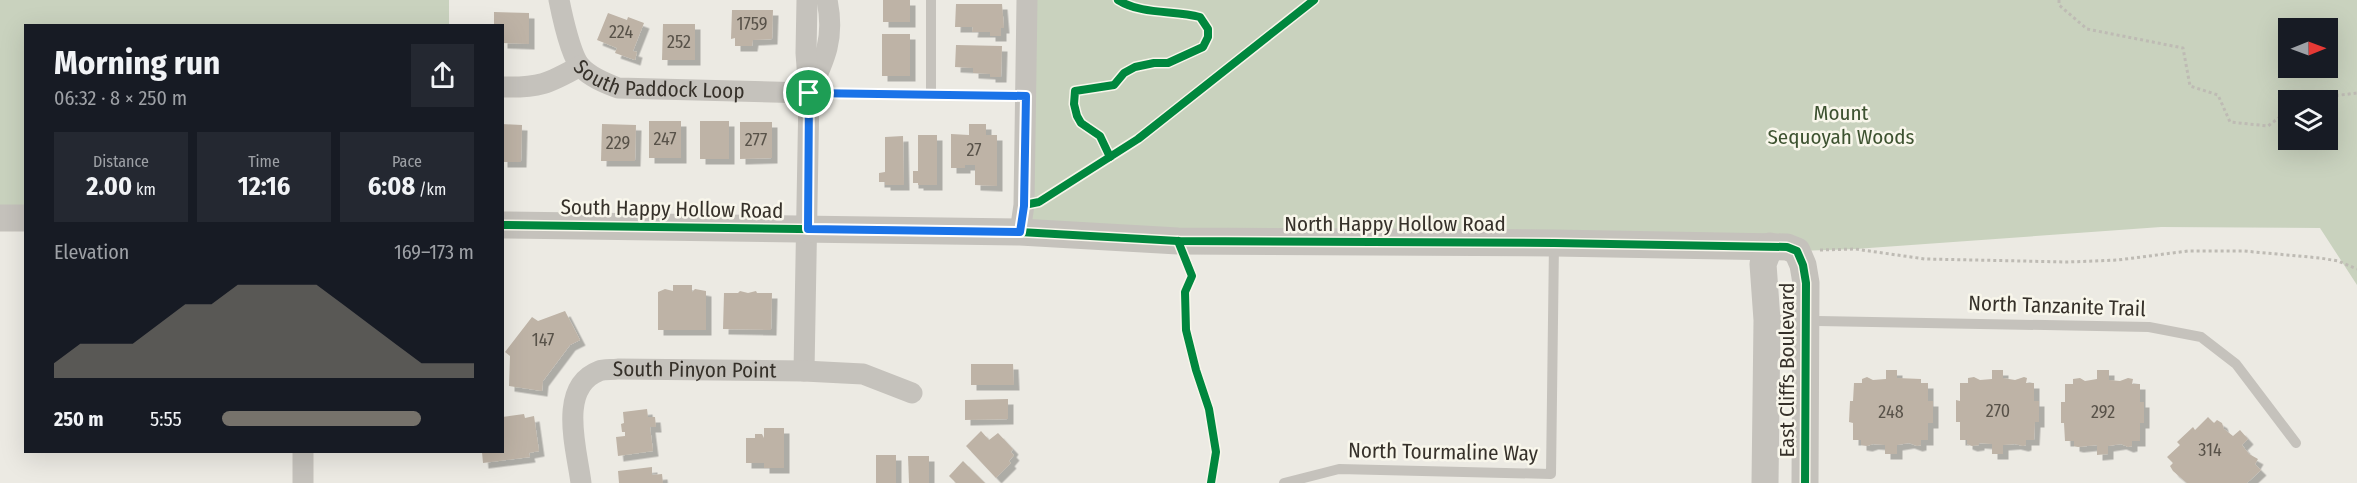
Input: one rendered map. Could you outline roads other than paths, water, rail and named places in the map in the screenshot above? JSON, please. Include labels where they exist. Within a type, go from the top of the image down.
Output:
[{"type":"street","name":"South Paddock Loop","points":[[559,0],[565,28],[579,66],[600,81],[618,88],[809,93]]},
{"type":"street","points":[[804,371],[808,229],[807,0]]},
{"type":"street","points":[[809,93],[826,57],[830,39],[830,15],[827,0]]},
{"type":"street","points":[[1020,232],[1024,206],[1026,0]]},
{"type":"street","points":[[504,87],[532,87],[549,84],[579,66]]},
{"type":"street","points":[[0,218],[24,218]]},
{"type":"street","name":"South Happy Hollow Road","points":[[504,225],[1020,232]]},
{"type":"street","name":"North Happy Hollow Road","points":[[1020,232],[1179,242],[1770,246]]},
{"type":"street","name":"East Cliffs Boulevard","points":[[1765,483],[1767,320],[1763,264],[1770,246],[1787,247],[1797,251],[1803,265],[1806,283],[1805,483]]},
{"type":"street","name":"South Pinyon Point","points":[[582,483],[572,415],[574,397],[584,381],[599,372],[618,369],[864,374],[912,393]]},
{"type":"street","points":[[303,453],[303,483]]},
{"type":"lane","points":[[931,0],[931,95]]},
{"type":"lane","points":[[809,93],[1026,96]]},
{"type":"lane","name":"North Tourmaline Way","points":[[1284,483],[1339,469],[1551,474],[1554,243]]},
{"type":"lane","name":"North Tanzanite Trail","points":[[1767,320],[2149,327],[2200,337],[2236,364],[2296,443]]},
{"type":"park label","name":"Mount Sequoyah Woods","points":[[1841,125]]}]
